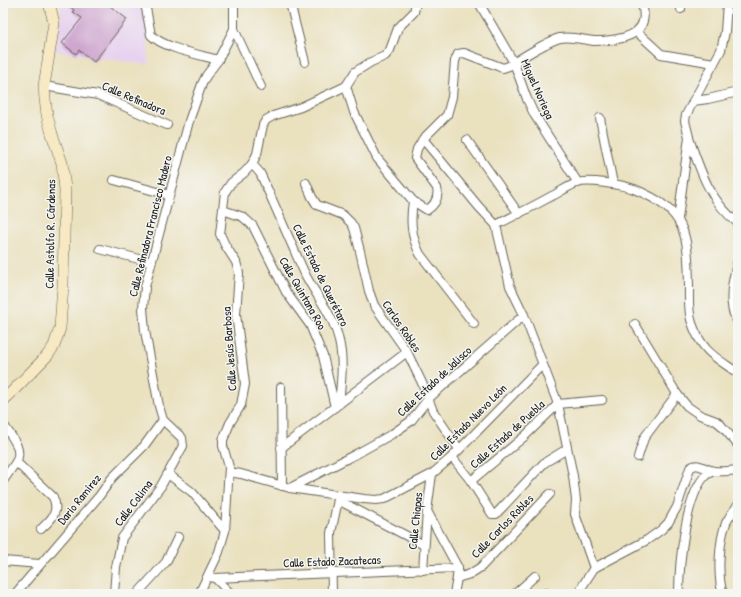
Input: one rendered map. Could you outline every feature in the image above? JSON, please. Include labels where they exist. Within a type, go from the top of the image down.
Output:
[{"type":"street","name":"Calle Astolfo R. Cárdenas","points":[[3,401],[47,356],[54,346],[60,328],[63,285],[65,201],[62,163],[47,115],[44,86],[54,23],[49,3]]},
{"type":"street","points":[[145,3],[151,35],[154,38],[166,44],[218,60]]},
{"type":"street","points":[[234,3],[234,30],[261,87]]},
{"type":"street","points":[[290,3],[305,62]]},
{"type":"street","name":"Calle Jesús Barbosa","points":[[199,594],[211,577],[225,531],[229,467],[223,446],[223,440],[230,423],[241,406],[245,384],[236,314],[239,273],[236,262],[222,239],[220,230],[224,197],[228,186],[244,173],[252,164],[257,154],[263,125],[268,118],[301,107],[346,86],[355,72],[388,54],[398,28],[414,12],[416,3]]},
{"type":"street","name":"Miguel Noriega","points":[[479,3],[514,63],[534,114],[578,183]]},
{"type":"street","points":[[346,86],[354,112],[377,158],[413,201],[427,210],[432,207],[436,201],[438,194],[437,188],[415,158],[417,149],[423,139],[446,115],[452,97],[455,61],[459,53],[464,53],[503,68],[556,39],[571,38],[593,41],[618,38],[636,32],[640,28],[643,22],[644,14],[642,3]]},
{"type":"street","points":[[727,3],[723,42],[714,63],[692,101],[686,115],[685,122],[688,137],[708,187],[713,196],[731,218],[738,223]]},
{"type":"street","name":"Calle Refinadora Francisco Madero","points":[[163,420],[145,331],[143,308],[145,287],[197,97],[206,76],[218,60],[234,30]]},
{"type":"street","points":[[636,32],[661,54],[714,63]]},
{"type":"street","name":"Calle Refinadora","points":[[44,86],[98,95],[167,125]]},
{"type":"street","points":[[692,101],[708,100],[738,92]]},
{"type":"street","points":[[600,118],[613,184]]},
{"type":"street","points":[[678,219],[688,137]]},
{"type":"street","points":[[423,139],[479,207],[496,225],[510,286],[524,315],[558,404],[573,476],[576,500],[575,514],[594,568]]},
{"type":"street","points":[[467,140],[519,214]]},
{"type":"street","name":"Calle Estado de Querétaro","points":[[252,164],[260,173],[307,277],[332,320],[339,340],[341,352],[342,375],[337,406]]},
{"type":"street","points":[[114,180],[169,195]]},
{"type":"street","name":"Carlos Robles","points":[[306,183],[317,205],[343,215],[354,228],[369,291],[374,304],[407,352],[434,411],[459,449]]},
{"type":"street","points":[[496,225],[578,183],[613,184],[630,187],[643,193],[666,208],[678,219],[682,226],[687,250],[689,305],[692,322],[703,345],[715,358],[738,373]]},
{"type":"street","points":[[413,201],[411,227],[418,250],[474,324]]},
{"type":"street","name":"Calle Quintana Roo","points":[[222,210],[243,217],[253,226],[286,292],[310,324],[323,356],[337,406]]},
{"type":"street","points":[[100,249],[152,262]]},
{"type":"street","points":[[738,261],[733,280],[732,301],[735,317],[738,322]]},
{"type":"street","name":"Calle Estado de Jalisco","points":[[290,488],[392,434],[410,421],[428,399],[524,315]]},
{"type":"street","points":[[635,324],[677,394],[687,406],[700,415],[716,421],[738,445]]},
{"type":"street","points":[[281,448],[407,352]]},
{"type":"street","name":"Calle Estado Nuevo León","points":[[229,472],[290,488],[321,494],[376,500],[384,499],[432,474],[452,457],[542,365]]},
{"type":"street","points":[[282,387],[282,486]]},
{"type":"street","points":[[638,457],[644,438],[677,394]]},
{"type":"street","points":[[558,404],[602,400]]},
{"type":"street","name":"Calle Estado de Puebla","points":[[471,481],[525,436],[558,404]]},
{"type":"street","points":[[163,420],[183,441],[182,449],[168,474],[192,492],[225,531]]},
{"type":"street","name":"Dario Ramírez","points":[[15,594],[100,495],[112,478],[144,446],[163,420]]},
{"type":"street","points":[[3,424],[17,446],[18,458],[3,481]]},
{"type":"street","points":[[452,457],[471,481],[492,514],[496,514],[544,463],[567,449]]},
{"type":"street","points":[[16,462],[53,497],[55,502],[54,514],[51,520],[40,529]]},
{"type":"street","points":[[579,594],[594,568],[647,540],[668,523],[677,507],[690,468],[694,465],[700,465],[713,471],[738,470]]},
{"type":"street","points":[[679,594],[681,558],[689,510],[699,485],[706,475],[713,471]]},
{"type":"street","name":"Calle Colima","points":[[114,594],[116,567],[122,538],[161,486],[168,474]]},
{"type":"street","name":"Calle Chiapas","points":[[422,570],[432,474]]},
{"type":"street","name":"Calle Carlos Robles","points":[[456,578],[470,574],[481,567],[550,494]]},
{"type":"street","points":[[332,594],[331,532],[339,497],[424,545]]},
{"type":"street","points":[[723,594],[720,571],[721,548],[726,524],[738,505]]},
{"type":"street","points":[[427,511],[458,568],[454,594]]},
{"type":"street","points":[[137,594],[166,562],[178,537]]},
{"type":"street","points":[[3,561],[40,564]]},
{"type":"street","name":"Calle Estado Zacatecas","points":[[211,577],[458,568]]},
{"type":"street","points":[[515,594],[535,576]]},
{"type":"street","points":[[211,577],[231,594]]},
{"type":"shaded area","points":[[59,3],[142,3],[148,40],[149,65],[55,51],[62,14]]},
{"type":"building","points":[[66,3],[106,3],[127,19],[94,62],[79,50],[76,54],[62,43],[82,18],[73,12],[74,10]]}]
